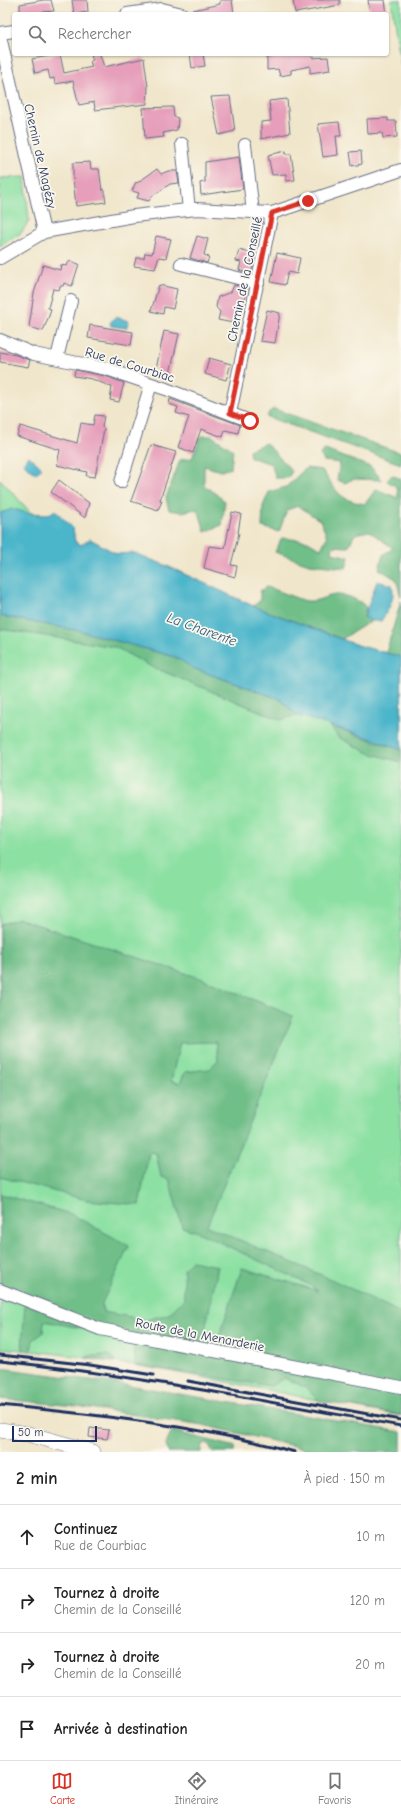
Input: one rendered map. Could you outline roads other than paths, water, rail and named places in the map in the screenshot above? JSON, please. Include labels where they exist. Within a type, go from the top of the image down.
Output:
[{"type":"main road","points":[[0,1430],[28,1434],[93,1452]]},
{"type":"street","points":[[141,12],[162,9],[178,12]]},
{"type":"street","points":[[0,35],[12,32]]},
{"type":"street","name":"Chemin de Magézy","points":[[0,35],[44,232]]},
{"type":"street","points":[[182,144],[189,210]]},
{"type":"street","points":[[245,145],[253,212]]},
{"type":"street","name":"Chemin de la Conseillé","points":[[230,413],[272,213],[401,170]]},
{"type":"street","points":[[0,258],[44,232],[134,216],[189,210],[272,213]]},
{"type":"street","points":[[181,264],[258,283]]},
{"type":"street","points":[[57,358],[71,301]]},
{"type":"street","name":"Rue de Courbiac","points":[[0,340],[34,354],[107,369],[250,421]]},
{"type":"street","points":[[121,482],[151,384]]},
{"type":"street","name":"Route de la Menarderie","points":[[0,1290],[100,1329],[401,1387]]},
{"type":"water","points":[[115,317],[129,321],[126,328],[111,326],[110,323]]},
{"type":"water","points":[[29,456],[42,468],[36,474],[23,463]]},
{"type":"water","name":"La Charente","points":[[13,509],[41,515],[51,513],[55,510],[73,528],[75,542],[81,545],[90,539],[117,554],[134,553],[167,566],[253,606],[357,645],[401,657],[401,750],[376,740],[296,715],[280,699],[195,669],[175,657],[81,631],[0,616],[0,513]]},
{"type":"water","points":[[377,581],[392,585],[393,595],[391,604],[381,621],[371,621],[364,617]]},
{"type":"railway","points":[[0,1355],[90,1365],[153,1375]]},
{"type":"railway","points":[[0,1361],[151,1381],[401,1426]]},
{"type":"railway","points":[[188,1381],[401,1420]]},
{"type":"railway","points":[[0,1405],[149,1422],[222,1435],[295,1452]]}]
